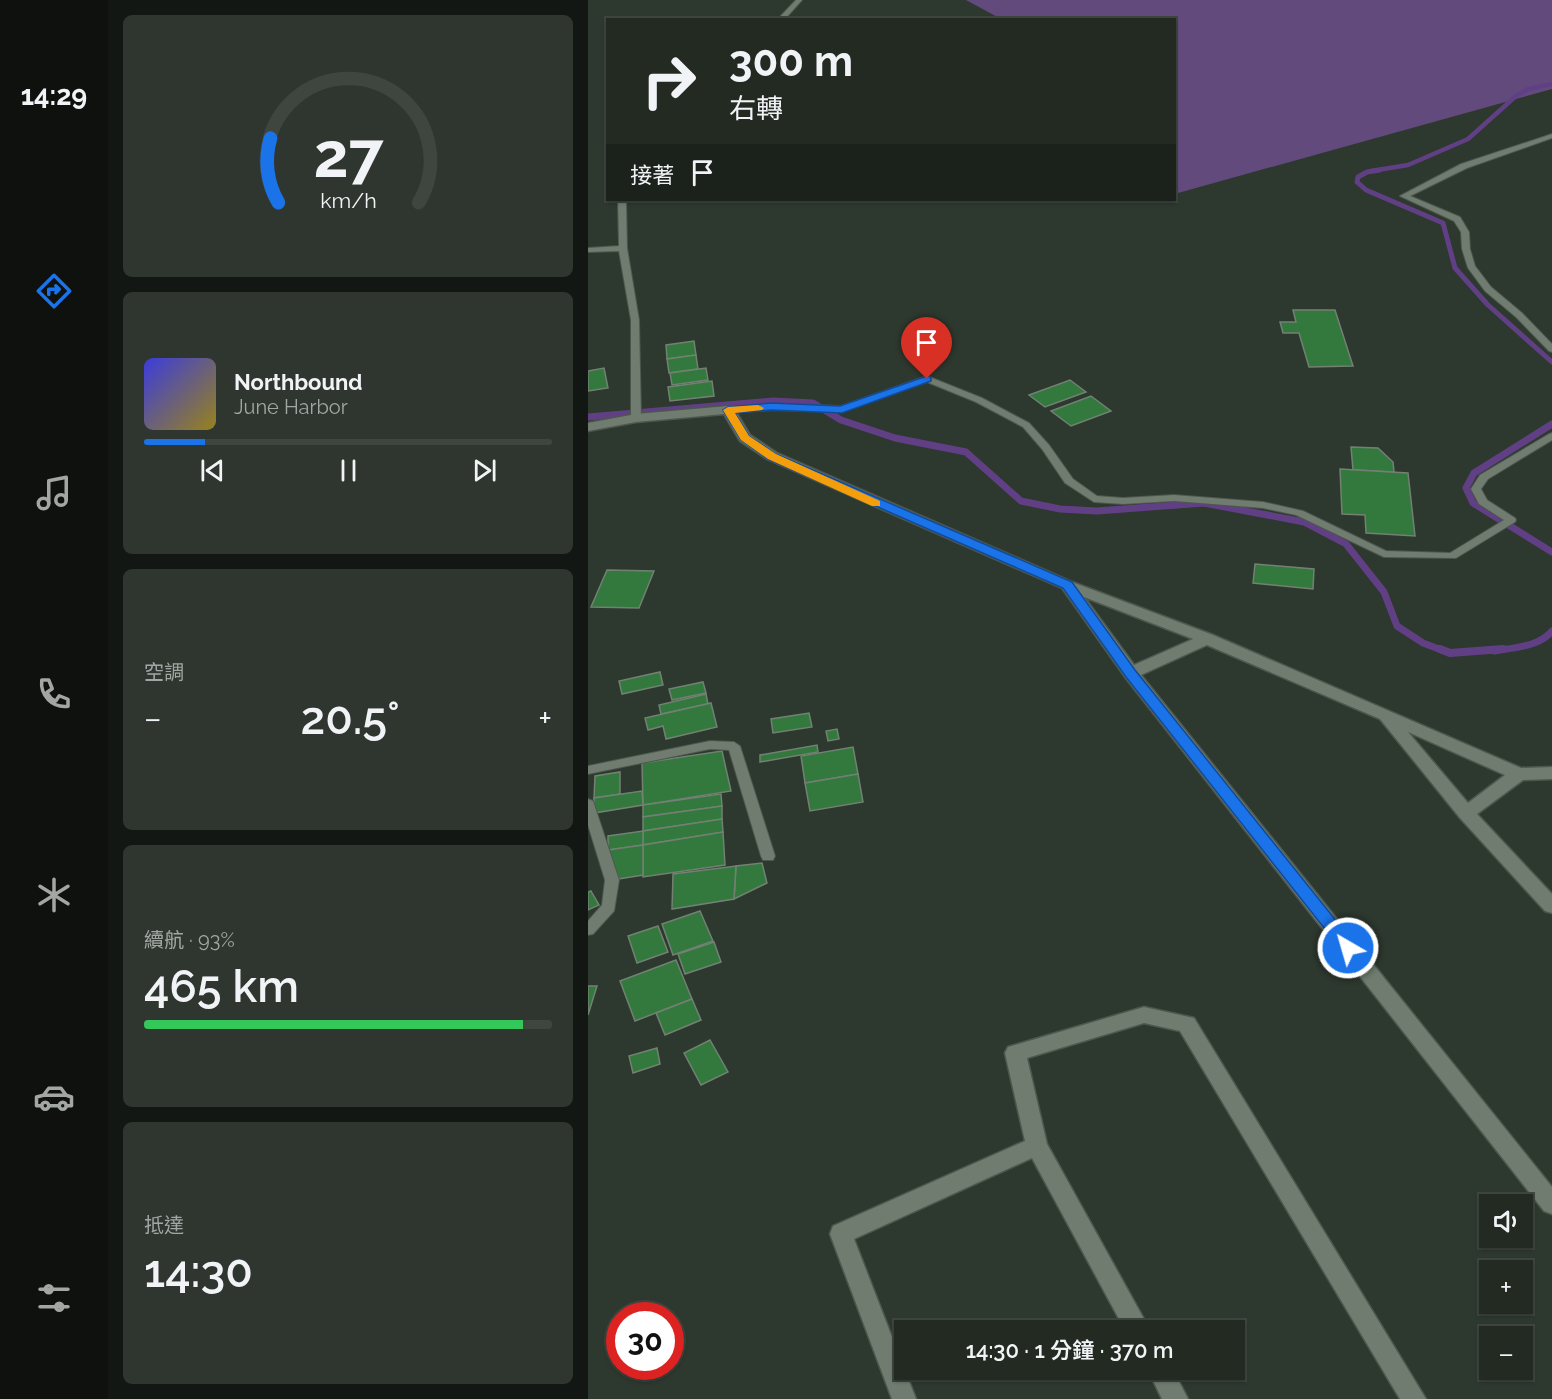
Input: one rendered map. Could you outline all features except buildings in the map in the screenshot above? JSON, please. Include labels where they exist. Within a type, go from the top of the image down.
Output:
[{"type":"street","points":[[588,427],[636,418],[728,410],[744,438],[772,456],[1067,585],[1207,639],[1519,774],[1552,773]]},
{"type":"street","points":[[1067,585],[1131,674],[1552,1204]]},
{"type":"street","points":[[1131,674],[1207,639]]},
{"type":"street","points":[[1384,714],[1466,813],[1552,906]]},
{"type":"street","points":[[1466,813],[1519,774]]},
{"type":"street","points":[[1133,1320],[1037,1146],[1015,1053],[1144,1015],[1186,1024],[1414,1399]]},
{"type":"street","points":[[904,1399],[841,1234],[1037,1146]]},
{"type":"street","points":[[1166,1380],[1176,1399]]},
{"type":"lane","points":[[782,18],[799,0]]},
{"type":"lane","points":[[1552,136],[1464,166],[1404,196],[1456,219],[1465,232],[1466,249],[1471,266],[1488,288],[1519,315],[1552,349]]},
{"type":"lane","points":[[622,201],[623,248],[635,320],[636,418]]},
{"type":"lane","points":[[588,250],[623,248]]},
{"type":"lane","points":[[728,410],[771,407],[842,409],[927,379],[979,400],[1026,425],[1046,447],[1069,481],[1094,499],[1123,501],[1174,498],[1263,505],[1299,513],[1384,554],[1441,556],[1452,556],[1511,520],[1483,502],[1476,489],[1484,477],[1552,436]]},
{"type":"lane","points":[[588,770],[710,745],[734,746],[768,856]]},
{"type":"lane","points":[[588,804],[612,880],[609,907],[588,930]]},
{"type":"shaded area","points":[[966,0],[1552,0],[1552,89],[1178,193],[1176,192],[1176,18],[999,18]]},
{"type":"waterway","points":[[1371,171],[1408,165],[1468,139],[1516,96],[1528,89],[1552,84]]},
{"type":"waterway","points":[[1380,170],[1367,172],[1358,177],[1357,182],[1366,190],[1443,223],[1455,268],[1488,305],[1552,362]]},
{"type":"waterway","points":[[588,417],[773,401],[813,403],[841,420],[895,438],[966,452],[1021,501],[1060,509],[1097,511],[1204,503],[1304,522],[1346,544],[1384,592],[1397,626],[1423,643],[1444,651]]},
{"type":"waterway","points":[[1552,424],[1474,473],[1466,488],[1473,503],[1552,552]]},
{"type":"waterway","points":[[1495,651],[1534,643],[1552,631]]},
{"type":"waterway","points":[[1440,649],[1450,653],[1503,649]]},
{"type":"slow traffic","points":[[758,408],[728,410],[744,438],[772,456],[876,503]]},
{"type":"route","points":[[927,379],[842,409],[771,407],[728,410],[744,438],[772,456],[1067,585],[1131,674],[1348,948]]}]
